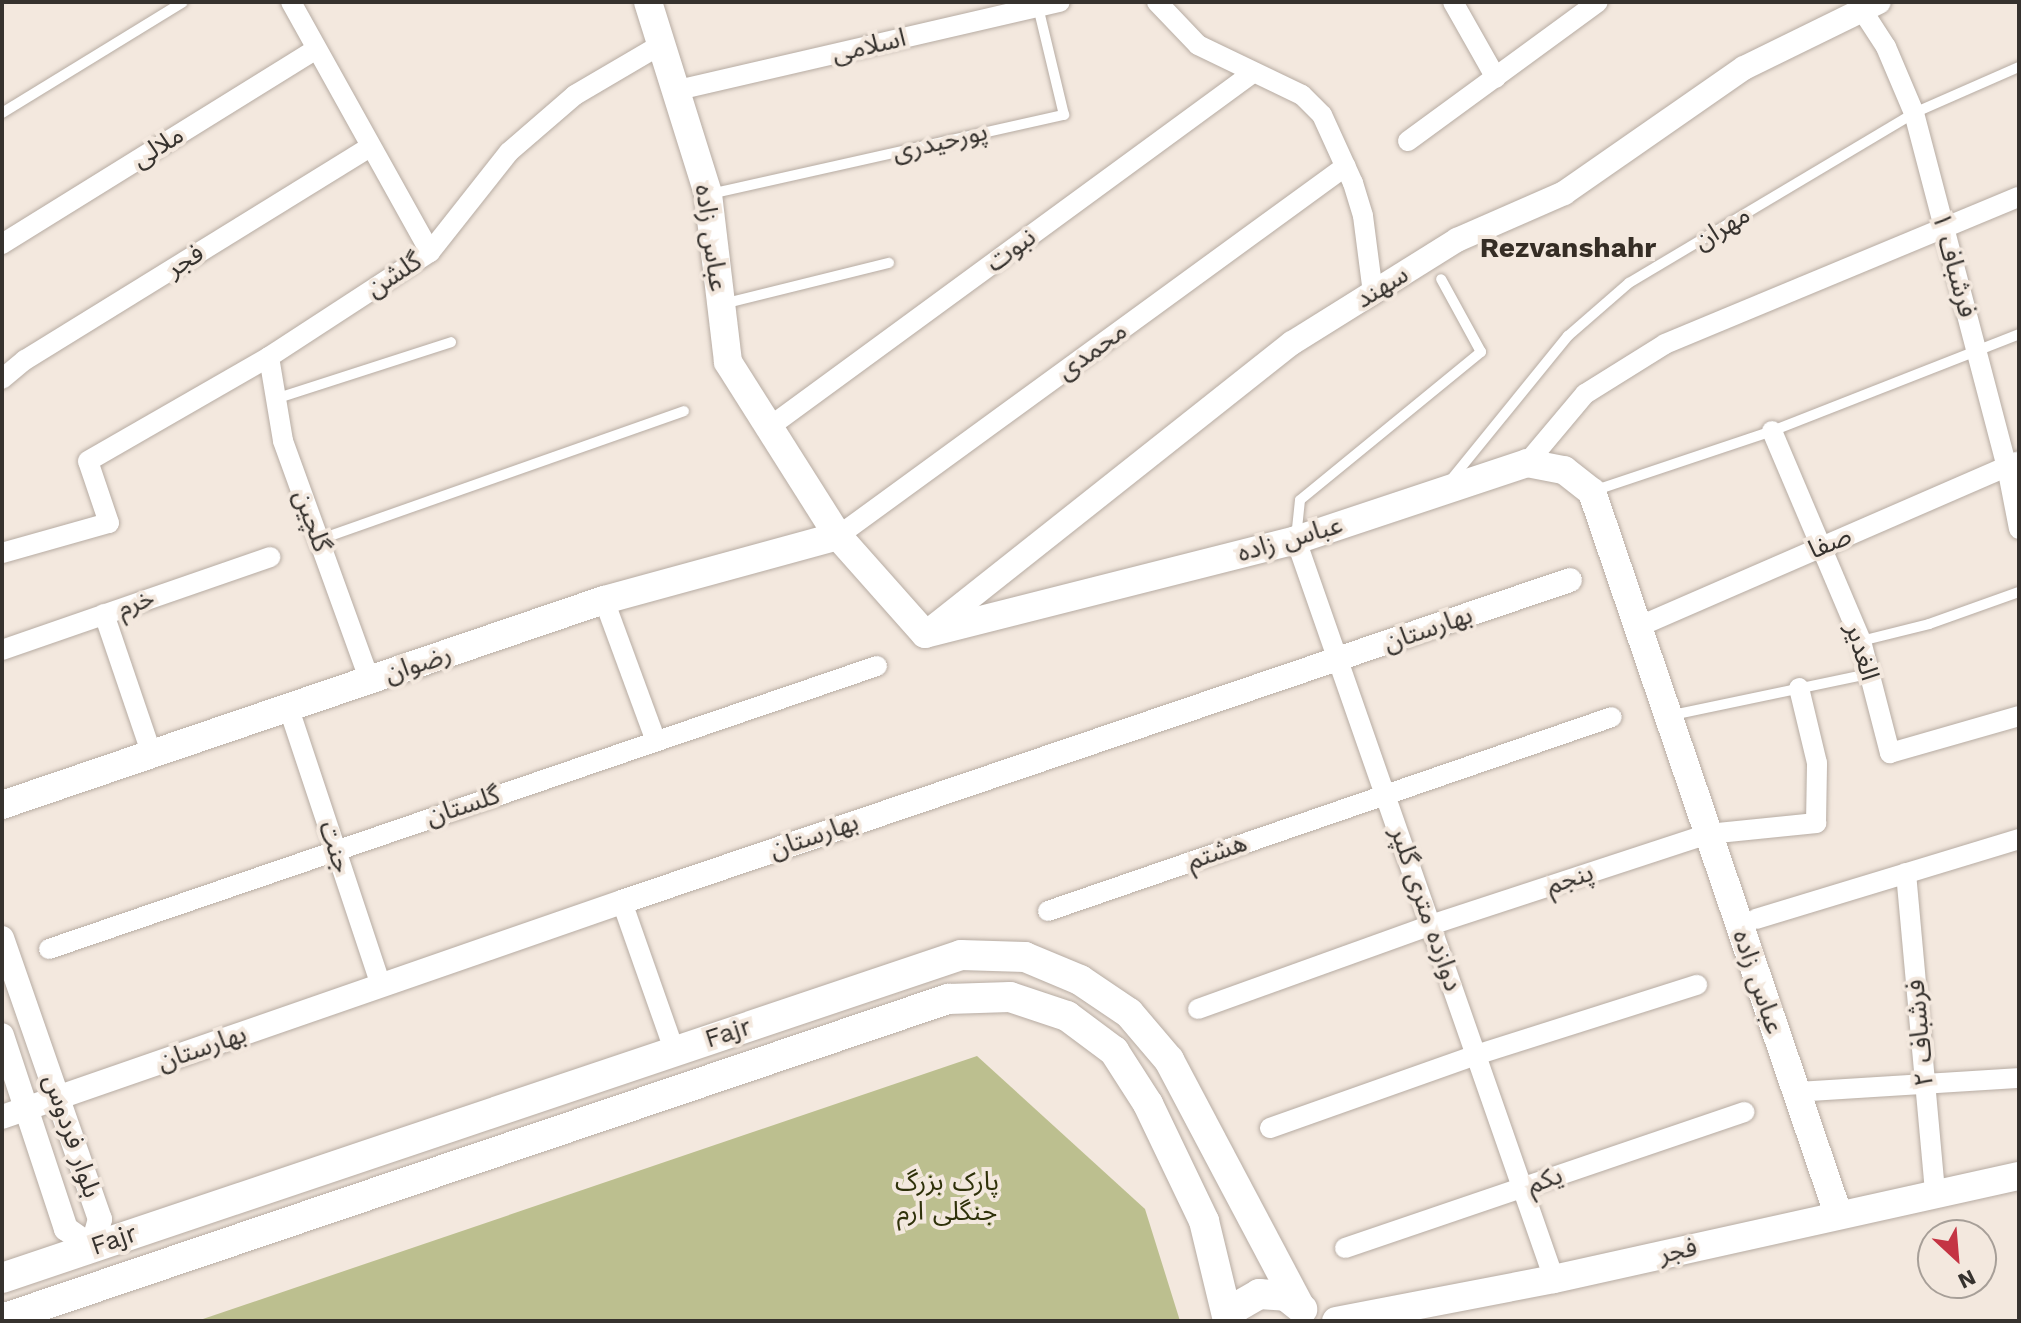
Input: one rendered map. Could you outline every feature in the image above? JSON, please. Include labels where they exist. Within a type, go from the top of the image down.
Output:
[{"type":"main road","name":"عباس زاده","points":[[648,2],[708,194],[728,362],[838,536],[925,634],[1296,540],[1527,463],[1564,470],[1592,492],[1838,1214]]},
{"type":"main road","name":"رضوان","points":[[2,805],[604,600],[838,536]]},
{"type":"main road","name":"Fajr","points":[[2,1278],[961,955],[1025,957],[1080,980],[1129,1013],[1169,1060],[1304,1312]]},
{"type":"main road","name":"Fajr","points":[[2,1319],[948,999],[1010,997],[1067,1016],[1114,1051],[1148,1104],[1204,1221],[1228,1321]]},
{"type":"main road","points":[[674,1050],[687,1087]]},
{"type":"main road","name":"فجر","points":[[1336,1321],[1554,1279],[2019,1176]]},
{"type":"main road","points":[[92,1247],[105,1283]]},
{"type":"main road","points":[[1228,1321],[1246,1299],[1259,1294],[1272,1293],[1304,1312]]},
{"type":"street","points":[[291,2],[430,252]]},
{"type":"street","name":"اسلامی","points":[[678,90],[1060,2]]},
{"type":"street","points":[[1157,2],[1198,45],[1302,95],[1322,115],[1346,166],[1363,216],[1373,293]]},
{"type":"street","points":[[1453,2],[1496,78]]},
{"type":"street","points":[[1408,141],[1598,2]]},
{"type":"street","name":"فرشباف ۱","points":[[1870,6],[1914,113],[1976,350],[2013,464],[2019,529]]},
{"type":"street","name":"سهند","points":[[925,634],[1292,343],[1457,240],[1564,193],[1744,68],[1870,6]]},
{"type":"street","name":"گلشن","points":[[2,553],[109,523],[88,461],[269,357],[430,252],[509,152],[575,95],[662,44]]},
{"type":"street","name":"ملالی","points":[[2,244],[315,50]]},
{"type":"street","name":"نبوت","points":[[768,428],[1254,72]]},
{"type":"street","name":"فجر","points":[[2,379],[25,360],[370,147]]},
{"type":"street","name":"محمدی","points":[[838,536],[1346,166]]},
{"type":"street","points":[[1527,463],[1585,394],[1665,344],[2019,197]]},
{"type":"street","name":"گلچین","points":[[269,357],[283,441],[370,681]]},
{"type":"street","name":"الغدیر","points":[[1772,431],[1861,641],[1890,753],[2019,716]]},
{"type":"street","name":"صفا","points":[[1640,626],[2013,464]]},
{"type":"street","name":"دوازده متری گلپر","points":[[1296,540],[1554,1279]]},
{"type":"street","name":"خرم","points":[[2,650],[270,557]]},
{"type":"street","name":"بهارستان","points":[[26,1109],[622,902],[1570,580]]},
{"type":"street","points":[[604,600],[656,741]]},
{"type":"street","points":[[104,614],[152,755]]},
{"type":"street","name":"گلستان","points":[[49,949],[335,848],[877,666]]},
{"type":"street","name":"پنجم","points":[[1198,1009],[1431,925],[1708,834],[1816,823],[1817,763],[1799,688]]},
{"type":"street","name":"جنت","points":[[289,709],[381,985]]},
{"type":"street","name":"هشتم","points":[[1048,911],[1612,717]]},
{"type":"street","points":[[1756,919],[2019,839]]},
{"type":"street","name":"فرشباف ۲","points":[[1906,873],[1935,1193]]},
{"type":"street","points":[[622,902],[674,1050]]},
{"type":"street","name":"بلوار فردوس","points":[[2,938],[7,966],[59,1097],[100,1219],[92,1247],[66,1229],[2,1035]]},
{"type":"street","points":[[1270,1128],[1476,1055],[1697,985]]},
{"type":"street","points":[[1796,1092],[2019,1078]]},
{"type":"street","points":[[2,1117],[26,1109]]},
{"type":"street","name":"یکم","points":[[1345,1248],[1745,1112]]},
{"type":"lane","points":[[2,113],[183,2]]},
{"type":"lane","name":"پورحیدری","points":[[708,194],[1064,115],[1038,7]]},
{"type":"lane","name":"مهران","points":[[1444,489],[1568,336],[1629,283],[1914,113],[2019,67]]},
{"type":"lane","points":[[721,304],[889,263]]},
{"type":"lane","points":[[1296,540],[1300,500],[1481,352],[1441,279]]},
{"type":"lane","points":[[1592,492],[1772,431],[2019,334]]},
{"type":"lane","points":[[274,400],[451,342]]},
{"type":"lane","points":[[318,540],[684,411]]},
{"type":"lane","points":[[1861,641],[1929,624],[2019,592]]},
{"type":"lane","points":[[1670,715],[1869,674]]},
{"type":"green space","name":"پارک بزرگ جنگلی ارم","points":[[977,1056],[1145,1209],[1180,1321],[197,1321]]},
{"type":"district","name":"Rezvanshahr","points":[[1568,248]]}]
